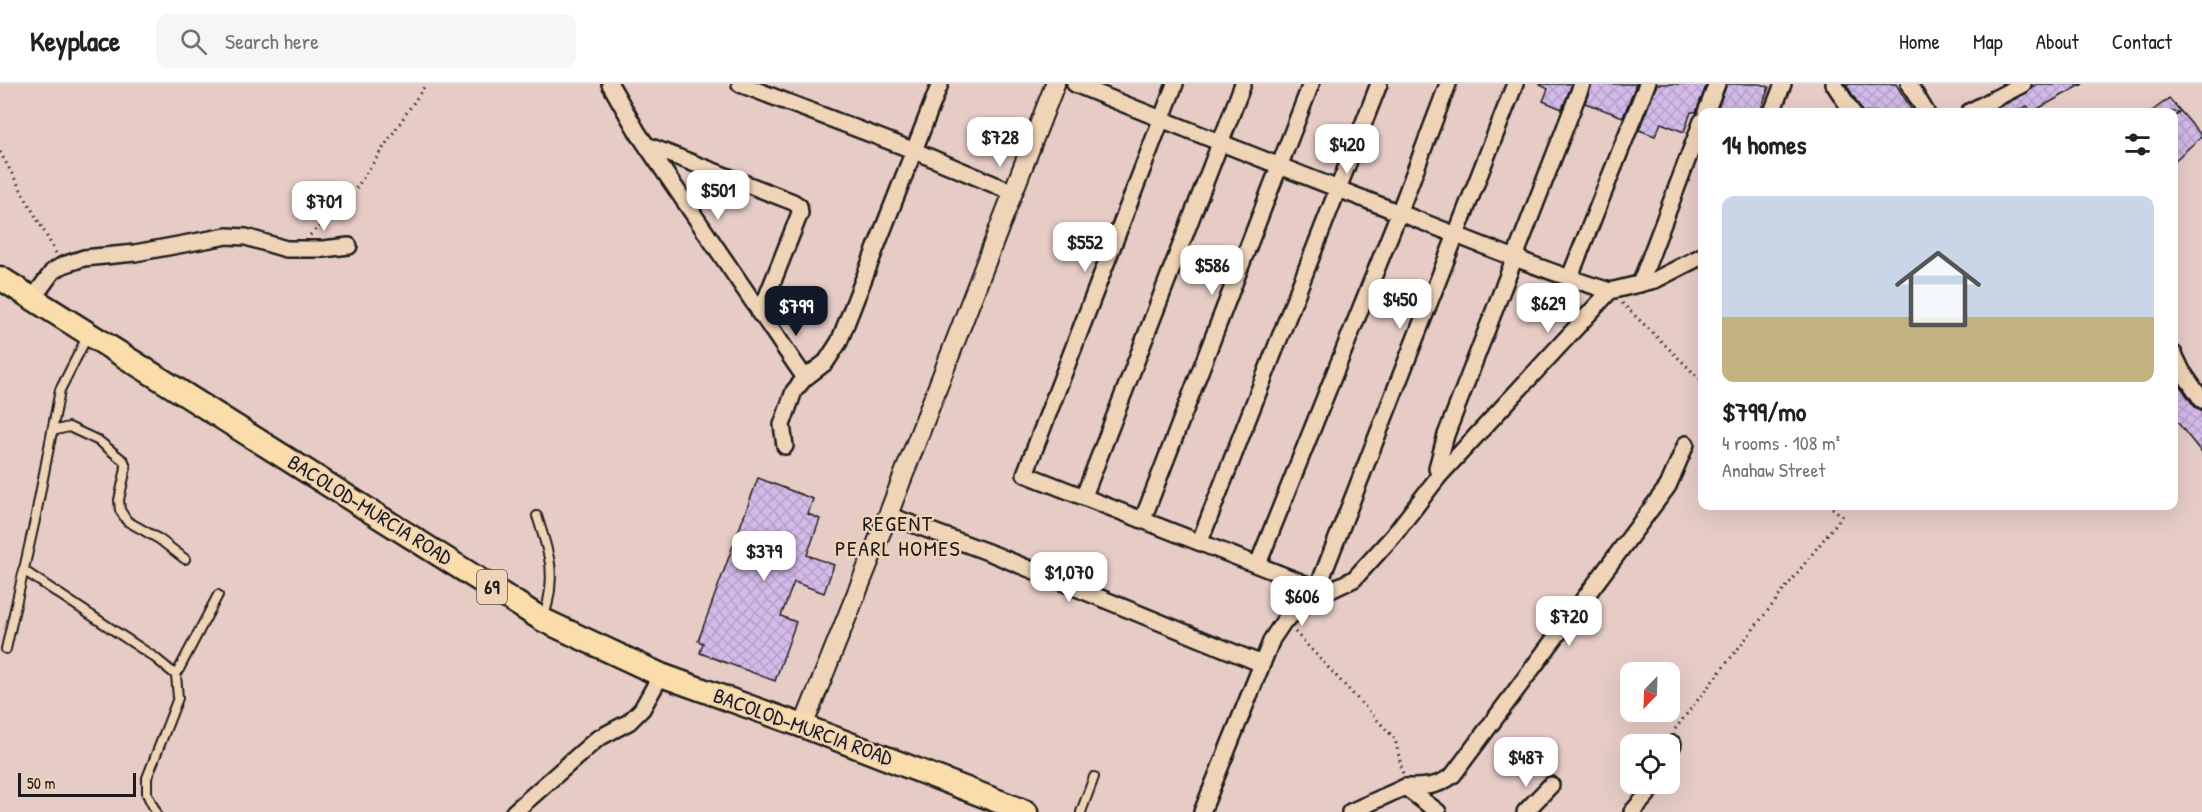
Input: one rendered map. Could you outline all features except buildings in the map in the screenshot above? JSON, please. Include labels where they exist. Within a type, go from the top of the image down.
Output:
[{"type":"main road","name":"BACOLOD-MURCIA ROAD","points":[[0,278],[543,620],[661,675],[803,726],[1026,812]]},
{"type":"street","points":[[610,84],[638,133],[805,378]]},
{"type":"street","points":[[740,84],[915,151],[1012,192]]},
{"type":"street","points":[[785,446],[782,425],[794,391],[805,378],[826,362],[839,342],[940,84]]},
{"type":"street","points":[[803,726],[888,515],[1055,84]]},
{"type":"street","points":[[1075,84],[1569,279],[1610,291],[1655,280],[1698,258]]},
{"type":"street","points":[[1175,84],[1025,474],[1322,590]]},
{"type":"street","points":[[1084,496],[1243,84]]},
{"type":"street","points":[[1143,519],[1311,84]]},
{"type":"street","points":[[1200,542],[1379,84]]},
{"type":"street","points":[[1258,564],[1399,213],[1448,84]]},
{"type":"street","points":[[1322,590],[1455,234],[1515,84]]},
{"type":"street","points":[[1439,476],[1437,468],[1446,435],[1582,84]]},
{"type":"street","points":[[1569,279],[1647,84]]},
{"type":"street","points":[[1708,108],[1717,84]]},
{"type":"street","points":[[1774,108],[1783,84]]},
{"type":"street","points":[[1834,84],[1849,108]]},
{"type":"street","points":[[1909,84],[1924,108]]},
{"type":"street","points":[[1977,108],[2023,84]]},
{"type":"street","points":[[1640,284],[1698,132]]},
{"type":"street","points":[[649,146],[799,206],[800,213],[760,314]]},
{"type":"street","points":[[33,298],[48,276],[63,265],[84,258],[182,246],[227,236],[246,237],[277,247],[323,249],[349,246]]},
{"type":"street","points":[[1202,812],[1272,639],[1284,621],[1322,590],[1354,579],[1393,536],[1439,476],[1610,291]]},
{"type":"street","points":[[2178,362],[2202,400]]},
{"type":"street","points":[[1350,812],[1406,787],[1431,787],[1443,783],[1454,775],[1668,486],[1686,444]]},
{"type":"street","points":[[888,515],[993,554],[1262,664]]},
{"type":"street","points":[[514,812],[597,739],[629,722],[642,709],[661,675]]},
{"type":"street","points":[[1525,812],[1551,785]]},
{"type":"street","points":[[1406,787],[1438,812]]},
{"type":"street","points":[[1632,812],[1648,794]]},
{"type":"lane","points":[[6,649],[60,390],[89,333]]},
{"type":"lane","points":[[52,431],[69,428],[99,441],[124,461],[126,468],[119,500],[120,510],[127,521],[159,539],[185,559]]},
{"type":"lane","points":[[537,516],[551,557],[550,596],[543,620]]},
{"type":"lane","points":[[23,570],[154,657],[176,675]]},
{"type":"lane","points":[[156,812],[147,794],[147,778],[178,698],[176,675],[218,595]]},
{"type":"lane","points":[[1081,812],[1094,777]]},
{"type":"path","points":[[300,248],[309,236],[345,205],[426,84]]},
{"type":"path","points":[[0,152],[63,265]]},
{"type":"path","points":[[1610,291],[1698,377]]},
{"type":"path","points":[[1678,734],[1842,516],[1835,510]]},
{"type":"path","points":[[1284,621],[1395,739],[1406,787]]},
{"type":"district","name":"REGENT PEARL HOMES","points":[[898,536]]}]
